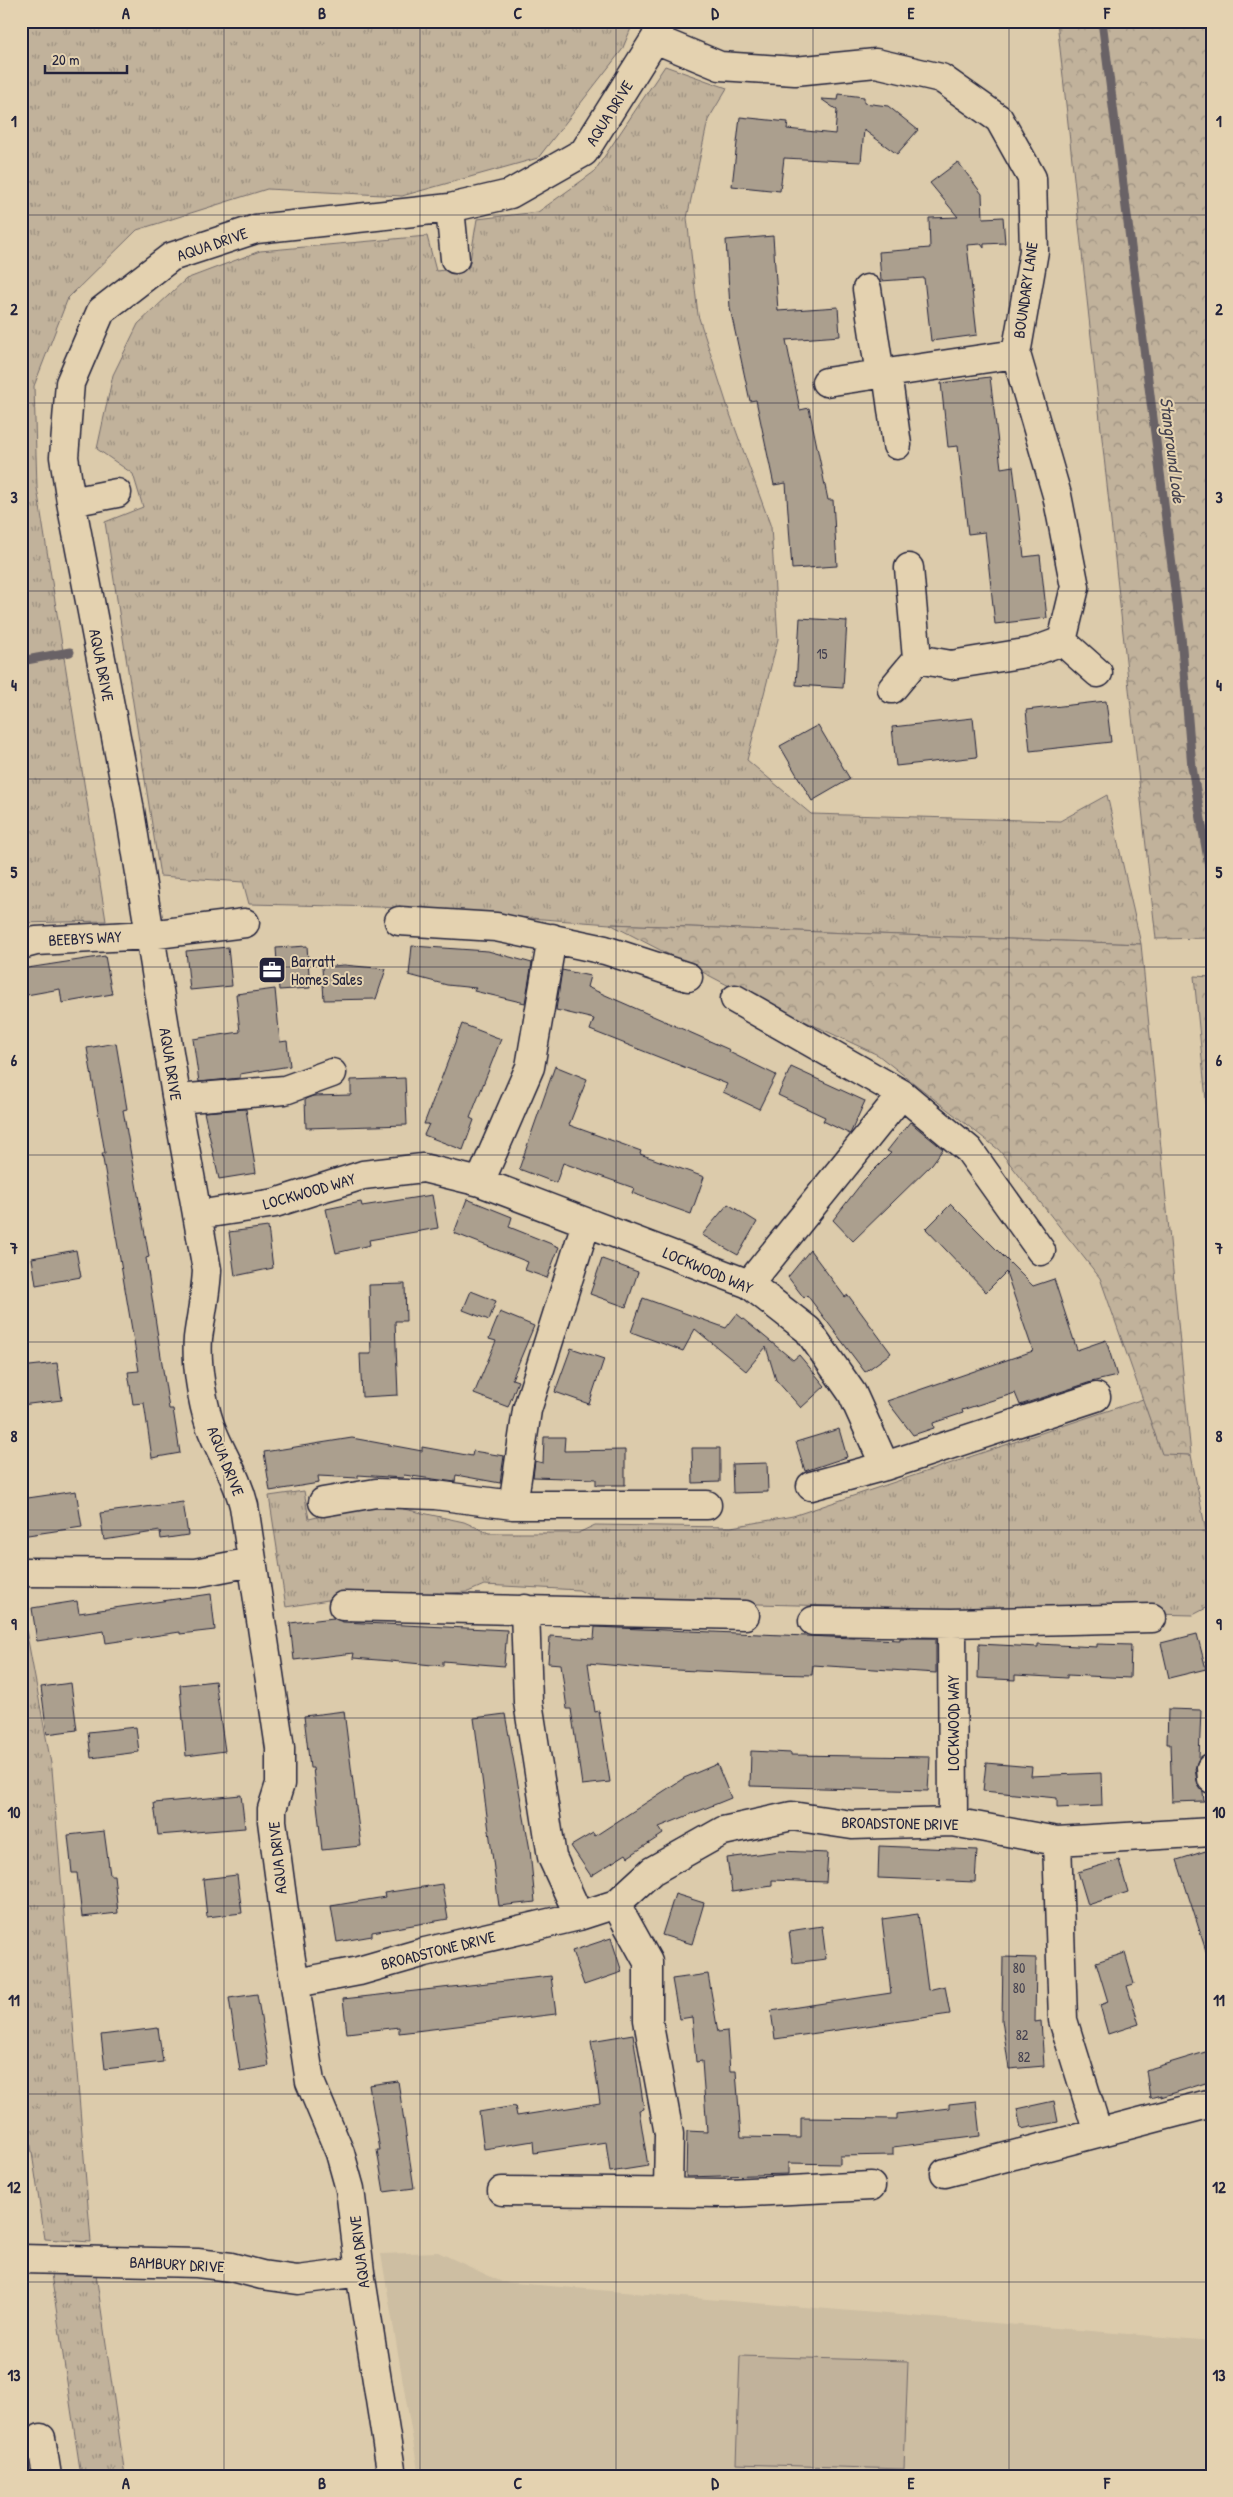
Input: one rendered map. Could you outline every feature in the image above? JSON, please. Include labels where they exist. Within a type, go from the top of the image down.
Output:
[{"type":"street","name":"AQUA DRIVE","points":[[392,2476],[360,2272],[350,2189],[340,2153],[310,2082],[273,1836],[272,1809],[280,1784],[281,1755],[240,1491],[210,1426],[202,1389],[198,1339],[206,1291],[207,1270],[149,935],[129,805],[64,457],[70,383],[102,310],[171,257],[256,229],[450,208],[510,194],[584,152],[658,30]]},
{"type":"street","name":"BOUNDARY LANE","points":[[658,30],[720,66],[795,71],[876,63],[941,78],[999,119],[1032,178],[1034,251],[1016,354],[1057,495],[1075,586],[1062,641]]},
{"type":"street","points":[[450,208],[455,260]]},
{"type":"street","points":[[867,289],[897,445]]},
{"type":"street","name":"BOUNDARY LANE","points":[[826,382],[1016,354]]},
{"type":"street","points":[[71,502],[117,493]]},
{"type":"street","points":[[892,689],[917,659],[909,568]]},
{"type":"street","points":[[917,659],[951,665],[1032,652],[1062,641],[1098,673]]},
{"type":"street","points":[[399,921],[496,927],[605,950],[688,977]]},
{"type":"street","name":"BEEBYS WAY","points":[[21,945],[36,941],[149,935],[245,923]]},
{"type":"street","points":[[480,1182],[530,1067],[552,938]]},
{"type":"street","points":[[735,999],[902,1094],[969,1150],[1041,1251]]},
{"type":"street","points":[[177,1099],[285,1090],[332,1073]]},
{"type":"street","points":[[749,1284],[902,1094]]},
{"type":"street","name":"LOCKWOOD WAY","points":[[197,1215],[275,1204],[363,1175],[423,1168],[480,1182],[749,1284],[808,1330],[852,1393],[885,1466]]},
{"type":"street","points":[[513,1506],[527,1410],[586,1223]]},
{"type":"street","points":[[810,1486],[885,1466],[1096,1397]]},
{"type":"street","points":[[322,1502],[376,1493],[436,1495],[513,1506],[707,1505]]},
{"type":"street","points":[[21,1572],[195,1573],[252,1562]]},
{"type":"street","points":[[343,1606],[746,1615]]},
{"type":"street","points":[[525,1609],[528,1702],[552,1856],[579,1916]]},
{"type":"street","points":[[813,1621],[952,1624],[1152,1618]]},
{"type":"street","name":"LOCKWOOD WAY","points":[[952,1624],[953,1822]]},
{"type":"street","points":[[1211,1768],[1212,1779]]},
{"type":"street","name":"BROADSTONE DRIVE","points":[[296,1983],[359,1971],[425,1952],[579,1916],[616,1904],[652,1871],[723,1832],[792,1816],[852,1825],[953,1822],[1057,1841],[1212,1832]]},
{"type":"street","points":[[1057,1841],[1063,2020],[1098,2133]]},
{"type":"street","points":[[616,1904],[648,1962],[648,2020],[669,2134],[668,2192]]},
{"type":"street","points":[[945,2173],[1212,2102]]},
{"type":"street","points":[[502,2191],[739,2193],[871,2186]]},
{"type":"street","name":"BAMBURY DRIVE","points":[[21,2259],[197,2263],[231,2267],[298,2280],[360,2272]]},
{"type":"street","points":[[41,2438],[47,2476]]},
{"type":"shaded area","points":[[438,2252],[502,2282],[1212,2341],[1212,2476],[419,2476],[381,2254]]},
{"type":"green space","points":[[21,21],[634,21],[622,50],[538,158],[402,196],[267,189],[137,230],[68,298],[34,386],[37,488],[106,921],[21,923]]},
{"type":"green space","points":[[1057,21],[1212,21],[1212,938],[1156,939]]},
{"type":"green space","points":[[665,66],[727,88],[708,120],[687,218],[698,315],[730,414],[771,527],[778,639],[747,760],[811,814],[1060,821],[1107,795],[1141,944],[610,924],[381,907],[249,904],[243,882],[160,876],[105,522],[143,507],[133,474],[97,449],[113,375],[138,324],[186,279],[260,251],[427,236],[436,271],[469,267],[477,219],[538,212],[594,172]]},
{"type":"green space","points":[[610,924],[1141,944],[1191,1455],[1162,1454],[1100,1278],[999,1150],[878,1055],[735,989]]},
{"type":"green space","points":[[1194,976],[1212,977],[1212,1162]]},
{"type":"green space","points":[[1143,1399],[1162,1453],[1191,1455],[1212,1562],[1212,1605],[1193,1615],[599,1600],[579,1590],[484,1585],[468,1592],[334,1599],[286,1607],[269,1496],[304,1491],[309,1519],[376,1503],[464,1522],[489,1533],[578,1533],[595,1525],[731,1527],[793,1516]]},
{"type":"green space","points":[[21,1603],[52,1769],[91,2242],[45,2239],[21,2080]]},
{"type":"green space","points":[[51,2274],[96,2274],[125,2476],[81,2476]]},
{"type":"green space","points":[[740,2356],[908,2361],[904,2469],[736,2464]]},
{"type":"building","points":[[839,94],[864,97],[864,103],[888,106],[918,130],[897,154],[864,130],[861,162],[784,158],[780,191],[732,186],[740,117],[788,122],[787,129],[835,134],[837,110],[821,99],[838,100]]},
{"type":"building","points":[[958,162],[982,194],[983,218],[1003,217],[1005,243],[984,244],[984,248],[981,244],[967,245],[977,335],[931,341],[924,278],[881,281],[879,252],[930,248],[929,218],[958,217],[930,183]]},
{"type":"building","points":[[773,236],[778,311],[838,307],[840,336],[786,340],[800,410],[809,408],[828,500],[833,500],[837,566],[792,569],[786,483],[774,485],[756,400],[750,401],[730,308],[726,240]]},
{"type":"building","points":[[990,377],[1001,468],[1013,466],[1024,557],[1040,555],[1047,618],[995,624],[985,532],[968,534],[958,446],[948,447],[941,383]]},
{"type":"building","points":[[800,618],[847,621],[843,688],[796,685]]},
{"type":"building","points":[[1106,701],[1111,742],[1030,751],[1026,710]]},
{"type":"building","points":[[973,718],[977,757],[896,766],[892,727]]},
{"type":"building","points":[[818,725],[850,779],[812,801],[780,746]]},
{"type":"building","points":[[307,946],[310,988],[279,990],[276,948]]},
{"type":"building","points":[[412,946],[488,951],[532,963],[525,1003],[474,991],[476,988],[447,985],[409,975]]},
{"type":"building","points":[[228,947],[232,986],[190,990],[186,951]]},
{"type":"building","points":[[105,956],[112,994],[62,1003],[60,989],[21,996],[21,969]]},
{"type":"building","points":[[344,965],[386,969],[376,999],[324,1000],[322,967]]},
{"type":"building","points":[[562,970],[590,976],[587,987],[730,1050],[729,1052],[776,1075],[759,1109],[723,1092],[727,1084],[590,1030],[594,1019],[556,1010]]},
{"type":"building","points":[[275,989],[280,1042],[287,1041],[290,1066],[240,1074],[240,1078],[199,1082],[193,1039],[240,1032],[236,994]]},
{"type":"building","points":[[462,1024],[501,1039],[470,1118],[474,1120],[463,1150],[424,1135],[429,1124],[424,1124]]},
{"type":"building","points":[[116,1043],[127,1109],[123,1110],[149,1257],[146,1258],[169,1409],[173,1409],[180,1453],[152,1458],[144,1403],[133,1404],[128,1372],[139,1371],[102,1153],[105,1153],[87,1048]]},
{"type":"building","points":[[555,1066],[587,1079],[569,1125],[641,1151],[640,1154],[704,1177],[691,1214],[632,1193],[634,1188],[563,1163],[556,1183],[519,1169]]},
{"type":"building","points":[[791,1067],[865,1101],[850,1134],[823,1121],[825,1117],[778,1095]]},
{"type":"building","points":[[405,1078],[407,1125],[306,1128],[305,1099],[313,1096],[351,1095],[351,1080]]},
{"type":"building","points":[[246,1109],[256,1173],[219,1179],[204,1112]]},
{"type":"building","points":[[910,1122],[943,1149],[932,1164],[853,1241],[833,1220],[864,1180],[891,1153],[887,1151]]},
{"type":"building","points":[[432,1195],[438,1228],[369,1240],[370,1245],[336,1253],[326,1209],[361,1202],[362,1206]]},
{"type":"building","points":[[467,1199],[512,1217],[509,1227],[559,1247],[547,1278],[525,1270],[528,1262],[454,1233]]},
{"type":"building","points":[[728,1204],[757,1222],[738,1255],[702,1235]]},
{"type":"building","points":[[951,1204],[1033,1286],[1054,1279],[1077,1350],[1106,1340],[1117,1376],[1091,1382],[1020,1405],[1015,1393],[962,1410],[963,1413],[933,1423],[934,1428],[913,1435],[887,1401],[1033,1351],[1006,1272],[986,1292],[926,1229]]},
{"type":"building","points":[[268,1227],[273,1268],[235,1276],[229,1232]]},
{"type":"building","points":[[76,1250],[81,1277],[36,1285],[32,1258]]},
{"type":"building","points":[[810,1250],[845,1297],[848,1295],[891,1353],[865,1372],[807,1295],[804,1298],[788,1277]]},
{"type":"building","points":[[602,1259],[638,1272],[626,1307],[590,1294]]},
{"type":"building","points":[[405,1284],[406,1321],[395,1321],[398,1395],[362,1397],[360,1354],[371,1354],[369,1285]]},
{"type":"building","points":[[471,1291],[496,1301],[489,1320],[463,1310]]},
{"type":"building","points":[[643,1298],[726,1328],[737,1314],[793,1360],[799,1355],[825,1386],[801,1408],[776,1380],[766,1347],[746,1371],[695,1329],[683,1351],[631,1332]]},
{"type":"building","points":[[500,1312],[534,1326],[512,1379],[518,1381],[508,1407],[474,1394],[496,1341],[489,1339]]},
{"type":"building","points":[[571,1348],[604,1359],[589,1404],[555,1392]]},
{"type":"building","points":[[57,1363],[62,1400],[21,1405],[21,1367]]},
{"type":"building","points":[[839,1429],[847,1457],[805,1471],[796,1442]]},
{"type":"building","points":[[544,1437],[565,1437],[564,1451],[625,1450],[625,1485],[596,1485],[596,1479],[533,1477],[535,1461],[543,1463]]},
{"type":"building","points":[[352,1438],[422,1451],[422,1447],[472,1456],[473,1451],[504,1456],[500,1483],[456,1475],[455,1482],[404,1475],[403,1478],[358,1475],[358,1478],[318,1476],[319,1483],[270,1491],[264,1452]]},
{"type":"building","points":[[692,1448],[720,1448],[720,1482],[693,1483]]},
{"type":"building","points":[[767,1463],[768,1492],[733,1493],[732,1464]]},
{"type":"building","points":[[76,1491],[82,1527],[21,1536],[21,1499]]},
{"type":"building","points":[[183,1502],[188,1535],[161,1539],[160,1531],[104,1540],[100,1513]]},
{"type":"building","points":[[211,1594],[215,1630],[180,1634],[180,1632],[106,1643],[104,1631],[37,1641],[32,1608],[77,1601],[79,1613]]},
{"type":"building","points":[[334,1618],[343,1622],[507,1630],[504,1666],[443,1661],[443,1666],[353,1658],[354,1653],[294,1660],[290,1623]]},
{"type":"building","points":[[595,1627],[900,1640],[900,1638],[936,1638],[936,1673],[813,1665],[812,1675],[764,1674],[654,1669],[588,1663],[595,1712],[599,1711],[610,1782],[582,1785],[571,1709],[567,1709],[561,1664],[548,1663],[550,1636],[594,1639]]},
{"type":"building","points":[[1197,1634],[1206,1669],[1169,1678],[1161,1643]]},
{"type":"building","points":[[979,1644],[1038,1647],[1038,1644],[1097,1647],[1097,1644],[1131,1645],[1130,1678],[1067,1675],[1067,1678],[1015,1675],[1015,1680],[978,1678]]},
{"type":"building","points":[[215,1681],[225,1751],[186,1756],[180,1685]]},
{"type":"building","points":[[71,1683],[77,1730],[47,1734],[41,1687]]},
{"type":"building","points":[[1168,1709],[1201,1710],[1199,1758],[1195,1769],[1204,1801],[1172,1802],[1170,1744],[1167,1744]]},
{"type":"building","points":[[344,1711],[361,1846],[322,1850],[313,1768],[310,1768],[304,1716]]},
{"type":"building","points":[[505,1714],[530,1850],[535,1902],[499,1906],[474,1718]]},
{"type":"building","points":[[136,1727],[139,1752],[91,1758],[88,1732]]},
{"type":"building","points":[[751,1751],[791,1753],[791,1755],[930,1757],[928,1791],[750,1786]]},
{"type":"building","points":[[986,1763],[1032,1767],[1031,1776],[1101,1773],[1102,1806],[1057,1808],[1057,1798],[983,1791]]},
{"type":"building","points":[[717,1764],[731,1798],[659,1827],[663,1834],[628,1857],[626,1854],[591,1876],[571,1846],[593,1833],[595,1836],[684,1778]]},
{"type":"building","points":[[241,1795],[245,1828],[158,1835],[154,1803]]},
{"type":"building","points":[[104,1831],[110,1875],[114,1875],[118,1913],[82,1917],[77,1873],[72,1873],[68,1835]]},
{"type":"building","points":[[879,1846],[977,1850],[975,1882],[878,1878]]},
{"type":"building","points":[[1212,1849],[1212,1954],[1207,1954],[1177,1860]]},
{"type":"building","points":[[780,1851],[828,1853],[826,1882],[772,1880],[772,1886],[732,1892],[727,1858]]},
{"type":"building","points":[[1119,1860],[1128,1892],[1088,1905],[1078,1872]]},
{"type":"building","points":[[237,1875],[242,1913],[207,1917],[203,1879]]},
{"type":"building","points":[[442,1884],[448,1919],[372,1932],[372,1936],[337,1942],[331,1906],[385,1897],[384,1893]]},
{"type":"building","points":[[675,1894],[704,1903],[692,1944],[662,1935]]},
{"type":"building","points":[[918,1914],[928,1990],[945,1986],[950,2014],[775,2039],[771,2011],[891,1993],[882,1919]]},
{"type":"building","points":[[822,1926],[826,1959],[793,1963],[789,1931]]},
{"type":"building","points":[[611,1938],[622,1972],[584,1985],[572,1951]]},
{"type":"building","points":[[1125,1953],[1134,1984],[1127,1986],[1139,2024],[1108,2034],[1100,2005],[1108,2002],[1096,1962]]},
{"type":"building","points":[[1003,1957],[1036,1958],[1035,2022],[1041,2021],[1044,2066],[1009,2069],[1002,2020]]},
{"type":"building","points":[[708,1974],[718,2032],[727,2031],[730,2071],[736,2071],[741,2137],[801,2138],[801,2118],[897,2119],[897,2114],[949,2108],[949,2104],[976,2101],[980,2136],[893,2147],[893,2155],[840,2156],[840,2164],[788,2163],[788,2174],[686,2177],[687,2131],[707,2132],[702,2061],[696,2062],[692,2017],[679,2019],[672,1979]]},
{"type":"building","points":[[551,1976],[556,2014],[399,2033],[399,2027],[347,2033],[343,1999]]},
{"type":"building","points":[[257,1994],[269,2066],[240,2071],[229,1998]]},
{"type":"building","points":[[158,2028],[163,2062],[105,2069],[101,2035]]},
{"type":"building","points":[[633,2034],[644,2109],[639,2110],[648,2166],[610,2172],[606,2142],[534,2153],[533,2141],[484,2149],[479,2112],[515,2106],[517,2116],[600,2103],[591,2041]]},
{"type":"building","points":[[1212,2050],[1212,2081],[1161,2097],[1161,2095],[1150,2098],[1146,2070]]},
{"type":"building","points":[[398,2081],[414,2188],[384,2192],[377,2150],[380,2150],[369,2085]]},
{"type":"building","points":[[1054,2101],[1058,2122],[1021,2129],[1017,2109]]},
{"type":"waterway","name":"Stanground Lode","points":[[1102,21],[1181,636],[1192,767],[1212,883]]},
{"type":"waterway","points":[[21,661],[70,652]]},
{"type":"place","name":"Barratt Homes Sales","points":[[272,970]]}]
